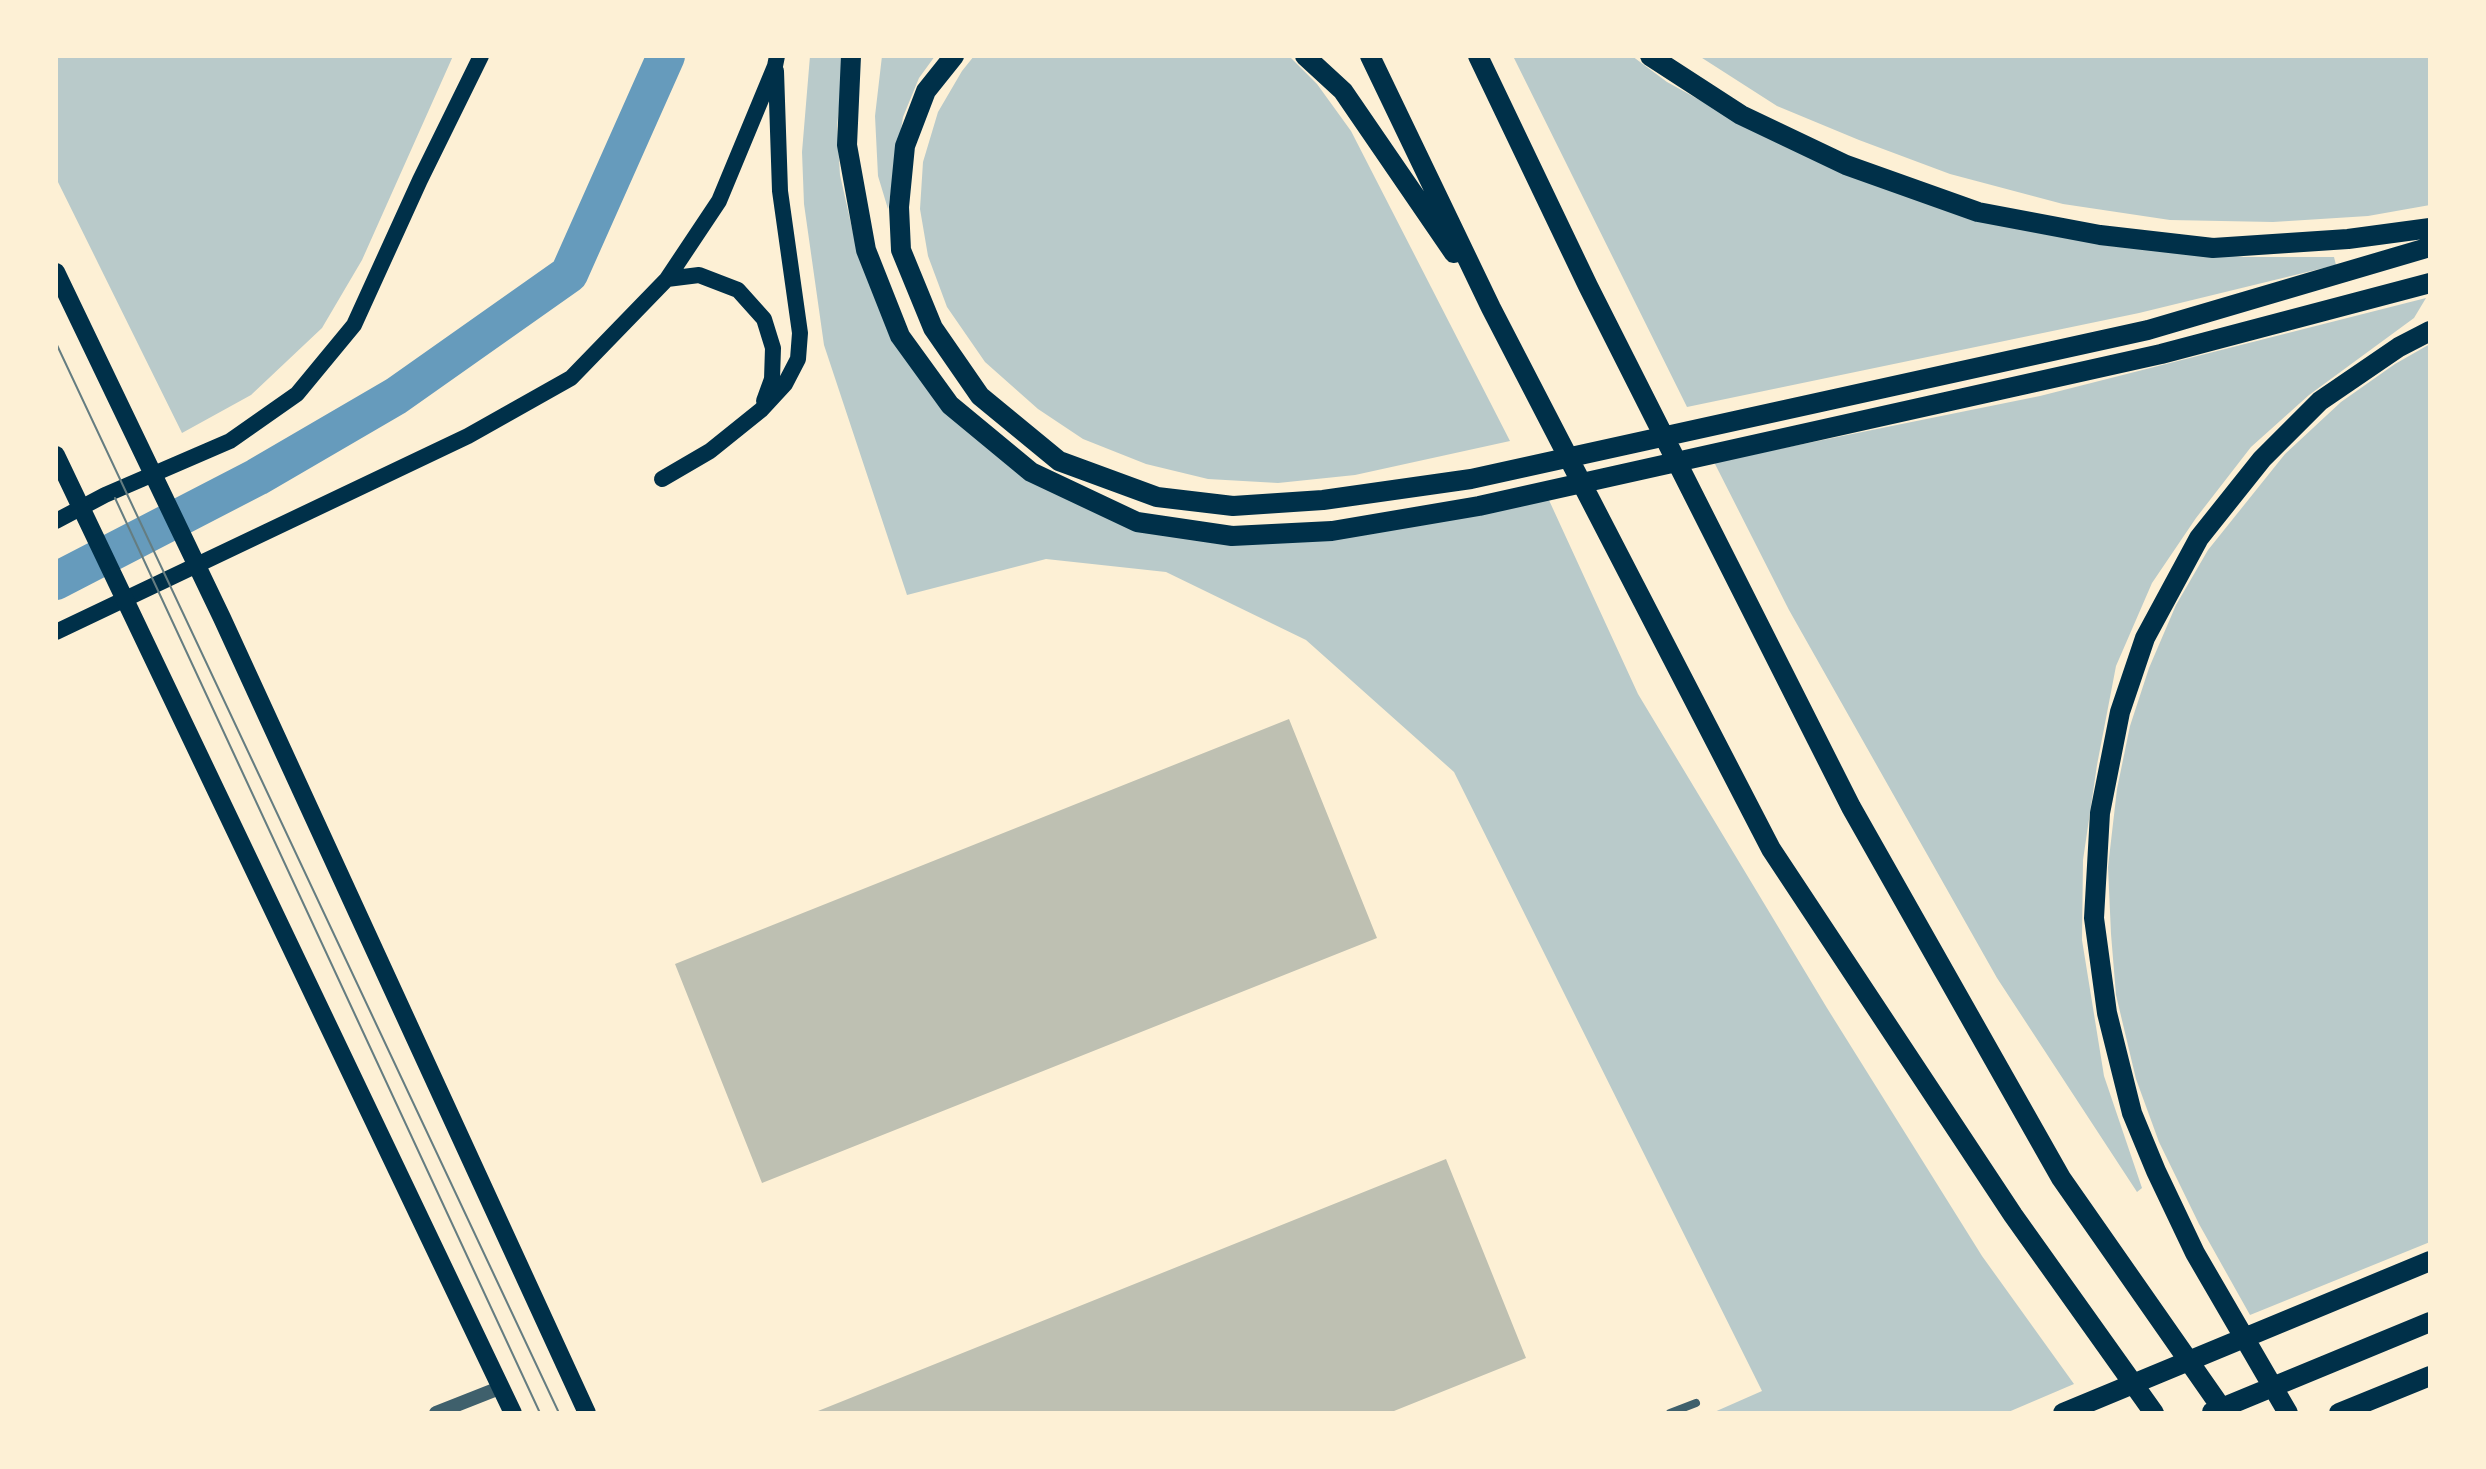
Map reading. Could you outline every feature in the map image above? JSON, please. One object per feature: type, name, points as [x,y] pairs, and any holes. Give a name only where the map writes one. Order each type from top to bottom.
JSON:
[{"type":"highway","points":[[851,56],[847,145],[866,250],[900,336],[950,405],[1031,472],[1137,522],[1232,536],[1332,531],[1479,506],[2161,354],[2430,283]]},
{"type":"highway","points":[[954,56],[926,91],[905,146],[899,207],[901,250],[933,328],[980,396],[1059,461],[1157,497],[1233,506],[1323,500],[1471,479],[2148,330],[2430,247]]},
{"type":"highway","points":[[1305,56],[1343,91],[1491,308]]},
{"type":"highway","points":[[1370,56],[1491,308],[1771,849],[2013,1215],[2154,1413]]},
{"type":"highway","points":[[1478,56],[1588,286],[1851,807],[2061,1178],[2225,1413]]},
{"type":"highway","points":[[1650,56],[1741,115],[1846,165],[1978,212],[2100,235],[2213,248],[2348,239],[2430,228]]},
{"type":"highway","points":[[2288,1413],[2195,1253],[2132,1113],[2107,1013],[2096,933],[2095,863],[2100,813],[2120,712],[2145,638],[2199,538],[2262,459],[2320,401],[2399,347],[2430,331]]},
{"type":"highway","points":[[2063,1413],[2430,1261]]},
{"type":"highway","points":[[2209,1413],[2430,1322]]},
{"type":"highway","points":[[2339,1413],[2430,1376]]},
{"type":"main road","points":[[56,521],[105,495],[230,441],[297,394],[354,325],[481,56]]},
{"type":"main road","points":[[56,632],[468,436],[571,378],[667,279],[719,201],[776,61]]},
{"type":"main road","points":[[662,479],[710,451],[761,410],[785,384],[798,359],[800,333],[780,191],[776,61]]},
{"type":"main road","points":[[56,272],[222,618],[587,1413]]},
{"type":"main road","points":[[667,279],[699,275],[738,290],[764,319],[773,348],[772,379],[761,410]]},
{"type":"main road","points":[[58,459],[513,1413]]},
{"type":"street","points":[[436,1413],[502,1387]]},
{"type":"street","points":[[1670,1413],[1696,1403]]},
{"type":"shaded area","points":[[56,56],[453,56],[362,260],[322,328],[251,395],[182,433],[56,178]]},
{"type":"shaded area","points":[[810,56],[845,56],[837,126],[840,175],[854,237],[906,354],[1017,468],[1225,543],[1548,498],[1638,694],[1827,1008],[1982,1256],[2074,1384],[2006,1413],[1712,1413],[1762,1391],[1454,772],[1306,640],[1166,572],[1046,559],[907,595],[824,345],[804,204],[802,152]]},
{"type":"shaded area","points":[[882,56],[935,56],[919,78],[903,117],[888,209],[878,176],[875,116]]},
{"type":"shaded area","points":[[974,56],[1289,56],[1317,84],[1351,131],[1510,441],[1355,475],[1278,483],[1208,479],[1146,464],[1083,439],[1038,409],[985,362],[947,307],[928,256],[920,209],[923,162],[938,112]]},
{"type":"shaded area","points":[[1513,56],[1632,56],[1667,82],[1765,136],[2000,224],[2109,246],[2244,257],[2334,257],[2336,265],[2139,313],[1687,407]]},
{"type":"shaded area","points":[[1699,56],[2430,56],[2430,205],[2368,216],[2273,222],[2170,220],[2063,204],[1950,174],[1859,140],[1777,106]]},
{"type":"shaded area","points":[[2426,298],[2414,318],[2309,395],[2251,447],[2196,518],[2152,583],[2116,666],[2083,860],[2082,940],[2104,1076],[2142,1188],[2137,1192],[1997,978],[1789,610],[1714,462],[2040,396]]},
{"type":"shaded area","points":[[2430,344],[2430,1242],[2250,1315],[2199,1224],[2159,1142],[2136,1079],[2116,995],[2111,934],[2108,867],[2117,789],[2130,726],[2149,668],[2176,605],[2208,550],[2285,454],[2341,402]]},
{"type":"building","points":[[1289,719],[1377,938],[762,1183],[675,964]]},
{"type":"building","points":[[1446,1159],[1526,1358],[1389,1413],[813,1413]]},
{"type":"waterway","points":[[56,581],[257,477],[396,396],[569,274],[666,56]]},
{"type":"tram line","points":[[56,343],[559,1413]]},
{"type":"tram line","points":[[115,498],[540,1413]]}]
